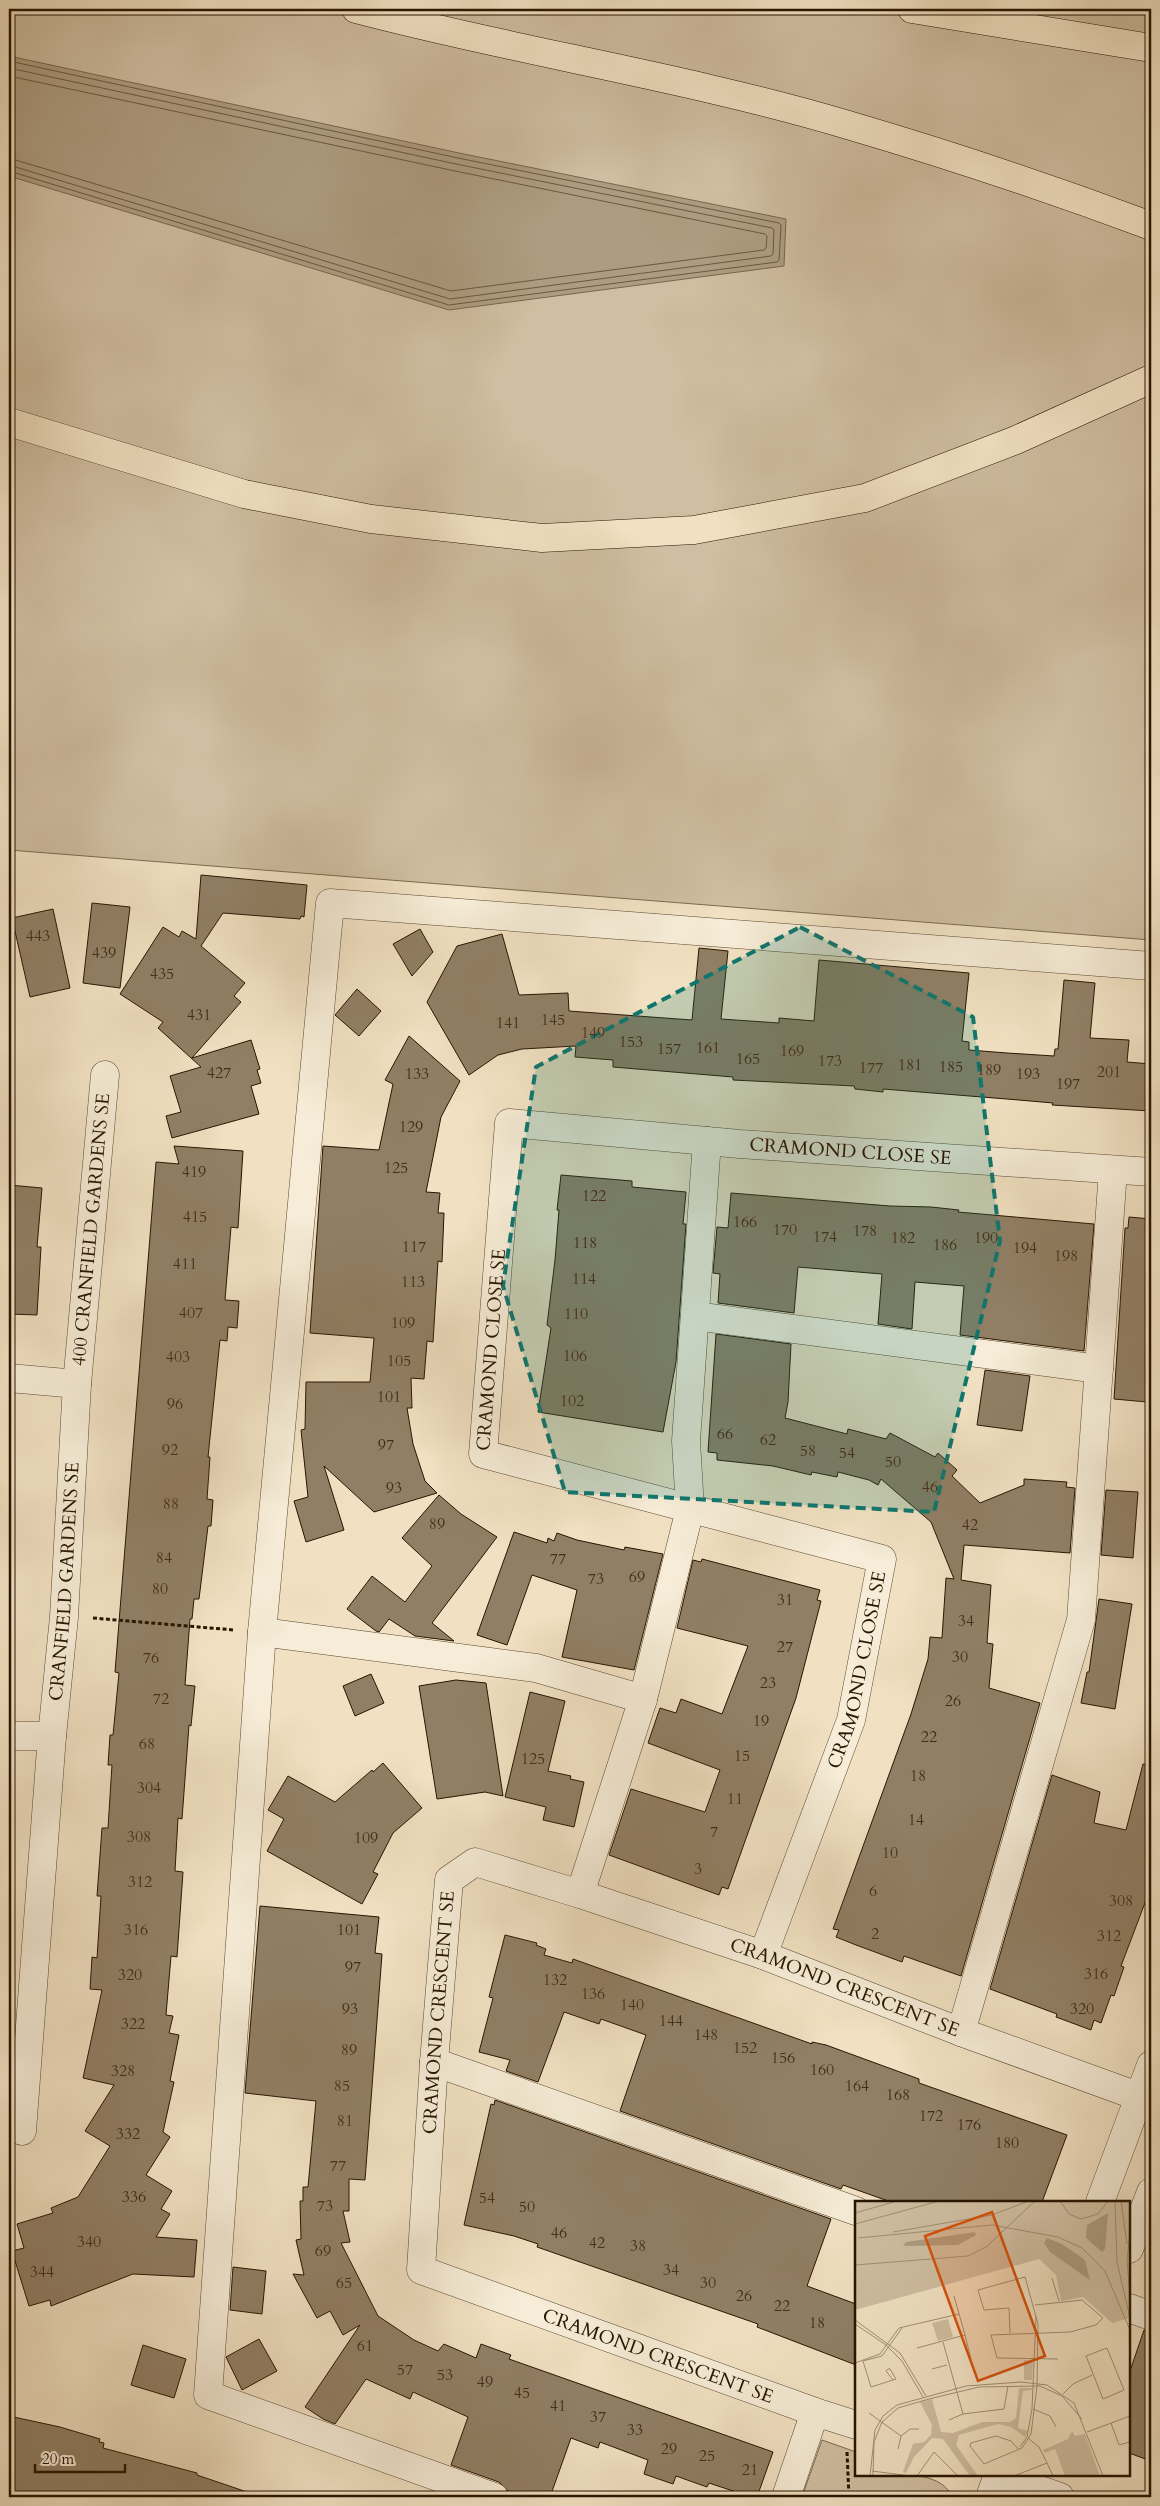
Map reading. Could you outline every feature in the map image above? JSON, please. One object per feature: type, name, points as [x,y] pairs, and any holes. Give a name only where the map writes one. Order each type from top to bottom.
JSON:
[{"type":"highway","points":[[356,9],[694,86],[848,125],[1086,202],[1151,226]]},
{"type":"highway","points":[[912,9],[1151,48]]},
{"type":"highway","points":[[9,422],[244,494],[372,519],[542,538],[694,530],[865,498],[1016,440],[1151,379]]},
{"type":"street","points":[[494,2497],[208,2395],[262,1632],[330,903],[1151,966]]},
{"type":"street","name":"400 CRANFIELD GARDENS SE","points":[[77,1384],[105,1075]]},
{"type":"street","name":"CRAMOND CLOSE SE","points":[[763,1955],[850,1720],[882,1559],[484,1454],[509,1123],[707,1141],[1151,1172]]},
{"type":"street","points":[[580,1894],[643,1699],[690,1509],[686,1441],[707,1141]]},
{"type":"street","points":[[961,2032],[1081,1620],[1113,1170]]},
{"type":"street","points":[[696,1316],[1099,1369]]},
{"type":"street","points":[[9,1378],[77,1384]]},
{"type":"street","name":"CRANFIELD GARDENS SE","points":[[22,2131],[52,1736],[64,1617],[77,1384]]},
{"type":"street","points":[[262,1632],[536,1668],[643,1699]]},
{"type":"street","points":[[9,1736],[52,1736]]},
{"type":"street","name":"CRAMOND CRESCENT SE","points":[[852,2435],[814,2412],[421,2270],[434,2062],[449,1880],[475,1862],[580,1894],[763,1955],[961,2032],[1145,2098]]},
{"type":"street","points":[[434,2062],[855,2211]]},
{"type":"street","points":[[1100,2201],[1145,2098],[1151,2065]]},
{"type":"street","points":[[1130,2246],[1151,2192]]},
{"type":"street","points":[[1130,2308],[1151,2316]]},
{"type":"street","points":[[786,2497],[814,2412]]},
{"type":"street","points":[[990,2497],[998,2476]]},
{"type":"street","points":[[1001,2476],[1047,2490]]},
{"type":"path","points":[[90,1618],[262,1632]]},
{"type":"path","points":[[849,2497],[852,2435]]},
{"type":"path","points":[[944,2497],[952,2492]]},
{"type":"highlighted area","points":[[800,927],[973,1017],[1000,1241],[934,1512],[565,1492],[503,1286],[536,1067]]},
{"type":"shaded area","points":[[9,9],[1151,9],[1151,940],[9,850]]},
{"type":"shaded area","points":[[822,2440],[855,2452],[855,2476],[924,2477],[946,2487],[952,2497],[802,2497]]},
{"type":"water","points":[[9,56],[459,153],[786,219],[784,266],[449,310],[9,176]]},
{"type":"building","points":[[201,875],[307,885],[304,917],[301,916],[300,919],[223,913],[201,946],[245,983],[234,996],[241,1002],[192,1058],[251,1040],[260,1069],[257,1070],[261,1083],[251,1086],[259,1114],[172,1138],[166,1116],[181,1112],[170,1076],[201,1067],[158,1028],[163,1022],[120,994],[163,927],[179,937],[182,931],[196,939]]},
{"type":"building","points":[[92,903],[130,907],[120,988],[83,983]]},
{"type":"building","points":[[53,909],[70,988],[30,997],[12,918]]},
{"type":"building","points":[[420,929],[433,952],[412,976],[393,944]]},
{"type":"building","points":[[502,934],[519,995],[568,993],[569,1011],[692,1020],[699,948],[728,951],[721,1019],[779,1023],[779,1018],[814,1021],[819,960],[969,973],[962,1041],[969,1042],[969,1050],[1054,1056],[1055,1049],[1058,1049],[1064,980],[1095,983],[1090,1038],[1129,1040],[1127,1062],[1151,1064],[1151,1111],[1052,1105],[1053,1103],[883,1089],[883,1092],[855,1089],[854,1086],[733,1080],[733,1077],[613,1067],[613,1060],[575,1057],[576,1046],[522,1049],[498,1055],[469,1075],[427,1002],[457,946]]},
{"type":"building","points":[[357,989],[381,1011],[359,1036],[335,1015]]},
{"type":"building","points":[[409,1036],[460,1081],[441,1117],[426,1192],[440,1193],[438,1213],[444,1213],[442,1262],[438,1261],[433,1342],[427,1341],[424,1379],[411,1378],[412,1408],[407,1408],[413,1444],[425,1481],[437,1493],[374,1512],[324,1466],[344,1530],[306,1542],[294,1501],[308,1497],[301,1430],[305,1429],[306,1382],[370,1382],[374,1338],[310,1333],[323,1146],[379,1150],[393,1084],[385,1080]]},
{"type":"building","points":[[174,1146],[243,1151],[238,1228],[231,1227],[225,1300],[239,1301],[237,1328],[228,1327],[227,1341],[220,1340],[208,1457],[210,1457],[207,1499],[213,1500],[211,1526],[208,1526],[199,1599],[194,1599],[192,1619],[190,1619],[185,1685],[195,1686],[191,1726],[189,1725],[182,1819],[178,1818],[175,1871],[183,1872],[177,1957],[171,1956],[166,2015],[173,2016],[169,2033],[179,2035],[170,2081],[174,2082],[163,2132],[170,2137],[146,2175],[172,2191],[161,2209],[170,2214],[156,2237],[197,2240],[194,2277],[133,2274],[51,2306],[50,2300],[29,2306],[12,2251],[24,2248],[17,2224],[53,2213],[51,2208],[78,2197],[110,2146],[85,2131],[114,2085],[83,2078],[102,1990],[90,1989],[92,1957],[97,1958],[101,1896],[97,1896],[102,1828],[108,1828],[112,1765],[108,1765],[110,1735],[113,1735],[119,1673],[115,1672],[156,1162],[179,1164]]},
{"type":"building","points":[[561,1175],[632,1181],[632,1187],[686,1192],[683,1224],[686,1224],[676,1362],[663,1432],[538,1412],[551,1328],[547,1325],[555,1260],[559,1210],[557,1210]]},
{"type":"building","points":[[9,1185],[42,1188],[37,1247],[41,1247],[37,1315],[9,1314]]},
{"type":"building","points":[[731,1193],[890,1206],[931,1207],[959,1210],[958,1212],[1094,1224],[1084,1351],[960,1335],[964,1286],[915,1282],[912,1329],[878,1324],[882,1274],[798,1267],[794,1313],[718,1303],[720,1274],[713,1273],[717,1227],[728,1228]]},
{"type":"building","points":[[1129,1217],[1151,1219],[1151,1351],[1147,1402],[1114,1399],[1125,1228],[1128,1228]]},
{"type":"building","points":[[716,1334],[791,1344],[788,1402],[785,1418],[847,1434],[848,1429],[886,1439],[890,1433],[935,1457],[938,1453],[957,1470],[952,1476],[980,1503],[1024,1485],[1024,1479],[1067,1482],[1066,1487],[1075,1488],[1070,1553],[964,1545],[961,1580],[991,1585],[987,1643],[993,1644],[989,1688],[1040,1703],[961,1976],[904,1956],[902,1962],[836,1937],[839,1930],[833,1929],[911,1714],[928,1659],[930,1637],[942,1638],[946,1578],[954,1579],[931,1522],[881,1479],[878,1485],[869,1480],[838,1472],[837,1477],[812,1472],[811,1475],[773,1466],[717,1460],[717,1453],[708,1452]]},
{"type":"building","points":[[985,1370],[1030,1376],[1022,1431],[977,1425]]},
{"type":"building","points":[[1106,1490],[1138,1492],[1133,1558],[1101,1555]]},
{"type":"building","points":[[439,1495],[461,1514],[497,1537],[432,1623],[454,1641],[415,1636],[389,1619],[379,1632],[376,1631],[347,1609],[372,1576],[405,1602],[432,1566],[402,1538]]},
{"type":"building","points":[[514,1532],[547,1543],[548,1538],[554,1541],[557,1533],[577,1540],[624,1550],[625,1547],[663,1554],[634,1670],[562,1657],[577,1590],[532,1575],[507,1645],[477,1635]]},
{"type":"building","points":[[702,1559],[820,1590],[817,1600],[821,1601],[796,1698],[728,1889],[722,1887],[719,1895],[609,1855],[631,1789],[705,1812],[720,1770],[648,1743],[660,1708],[676,1713],[681,1699],[722,1714],[748,1646],[677,1628],[693,1560],[701,1562]]},
{"type":"building","points":[[1099,1599],[1132,1604],[1115,1709],[1081,1703],[1087,1672],[1089,1672]]},
{"type":"building","points":[[371,1674],[384,1703],[355,1716],[343,1686]]},
{"type":"building","points":[[456,1680],[486,1683],[503,1796],[485,1792],[437,1799],[419,1686]]},
{"type":"building","points":[[530,1692],[565,1701],[548,1771],[571,1776],[570,1779],[584,1782],[574,1827],[543,1820],[546,1807],[505,1797]]},
{"type":"building","points":[[383,1763],[422,1808],[393,1833],[373,1872],[378,1874],[362,1904],[267,1851],[284,1819],[268,1810],[288,1776],[335,1802],[372,1770],[373,1772]]},
{"type":"building","points":[[1143,1764],[1151,1765],[1151,1887],[1121,1966],[1124,1967],[1114,1996],[1111,1995],[1101,2023],[1094,2020],[1091,2030],[1056,2017],[1057,2014],[990,1989],[1052,1775],[1100,1792],[1094,1823],[1126,1830]]},
{"type":"building","points":[[260,1906],[379,1917],[375,1953],[382,1954],[365,2180],[349,2179],[349,2211],[343,2211],[350,2242],[341,2243],[378,2316],[414,2340],[438,2351],[444,2344],[476,2358],[481,2344],[511,2355],[509,2359],[773,2452],[757,2497],[751,2497],[709,2483],[707,2487],[676,2476],[673,2484],[644,2474],[648,2460],[600,2442],[598,2448],[571,2438],[550,2497],[525,2497],[508,2491],[499,2482],[451,2465],[468,2417],[413,2392],[410,2399],[366,2379],[335,2424],[323,2419],[305,2407],[360,2325],[343,2335],[330,2311],[317,2318],[293,2274],[304,2275],[296,2240],[301,2239],[300,2201],[303,2201],[303,2187],[308,2187],[316,2101],[245,2093]]},
{"type":"building","points":[[505,1935],[537,1943],[536,1945],[546,1949],[544,1955],[572,1963],[573,1959],[812,2044],[812,2042],[826,2045],[919,2079],[919,2083],[1067,2135],[1042,2201],[888,2201],[843,2185],[841,2189],[620,2111],[646,2035],[601,2019],[599,2024],[564,2012],[538,2082],[506,2071],[510,2060],[479,2052],[493,1998],[489,1997]]},
{"type":"building","points":[[495,2100],[831,2219],[807,2286],[855,2304],[855,2365],[757,2327],[758,2324],[537,2247],[538,2244],[514,2236],[464,2225],[491,2104],[494,2105]]},
{"type":"building","points":[[233,2267],[266,2271],[262,2314],[230,2310]]},
{"type":"building","points":[[1144,2330],[1151,2331],[1151,2461],[1130,2453],[1130,2371]]},
{"type":"building","points":[[259,2339],[277,2371],[242,2390],[226,2357]]},
{"type":"building","points":[[143,2345],[186,2359],[174,2398],[131,2385]]},
{"type":"building","points":[[9,2416],[60,2427],[100,2439],[99,2442],[104,2443],[103,2448],[197,2473],[197,2475],[250,2493],[250,2497],[9,2497]]}]
